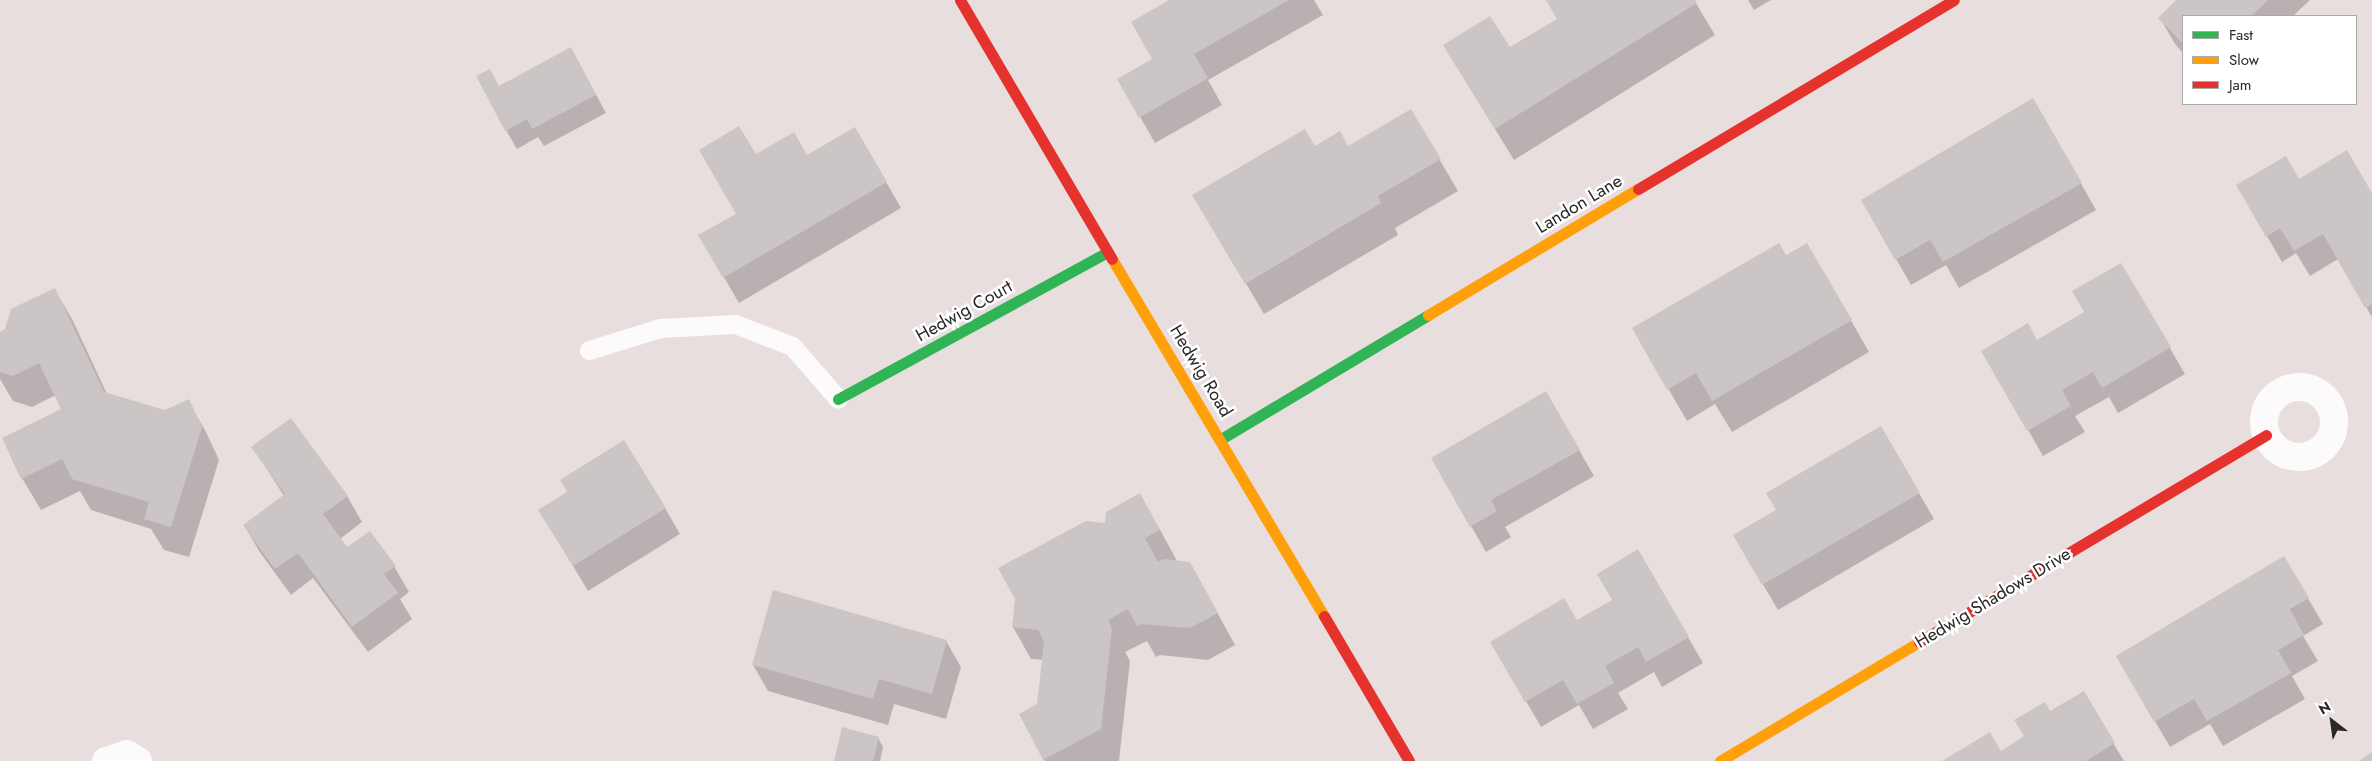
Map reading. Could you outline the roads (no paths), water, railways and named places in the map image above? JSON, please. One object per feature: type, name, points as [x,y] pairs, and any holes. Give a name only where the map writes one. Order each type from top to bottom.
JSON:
[{"type":"street","name":"Hedwig Road","points":[[960,0],[1410,761]]},
{"type":"street","name":"Landon Lane","points":[[1221,439],[1954,0]]},
{"type":"street","name":"Hedwig Court","points":[[838,400],[1108,252]]},
{"type":"street","name":"Hedwig Shadows Drive","points":[[1720,761],[2266,435]]},
{"type":"street","points":[[106,761],[127,754],[138,761]]},
{"type":"lane","points":[[589,350],[660,328],[735,324],[792,346],[838,400]]}]
